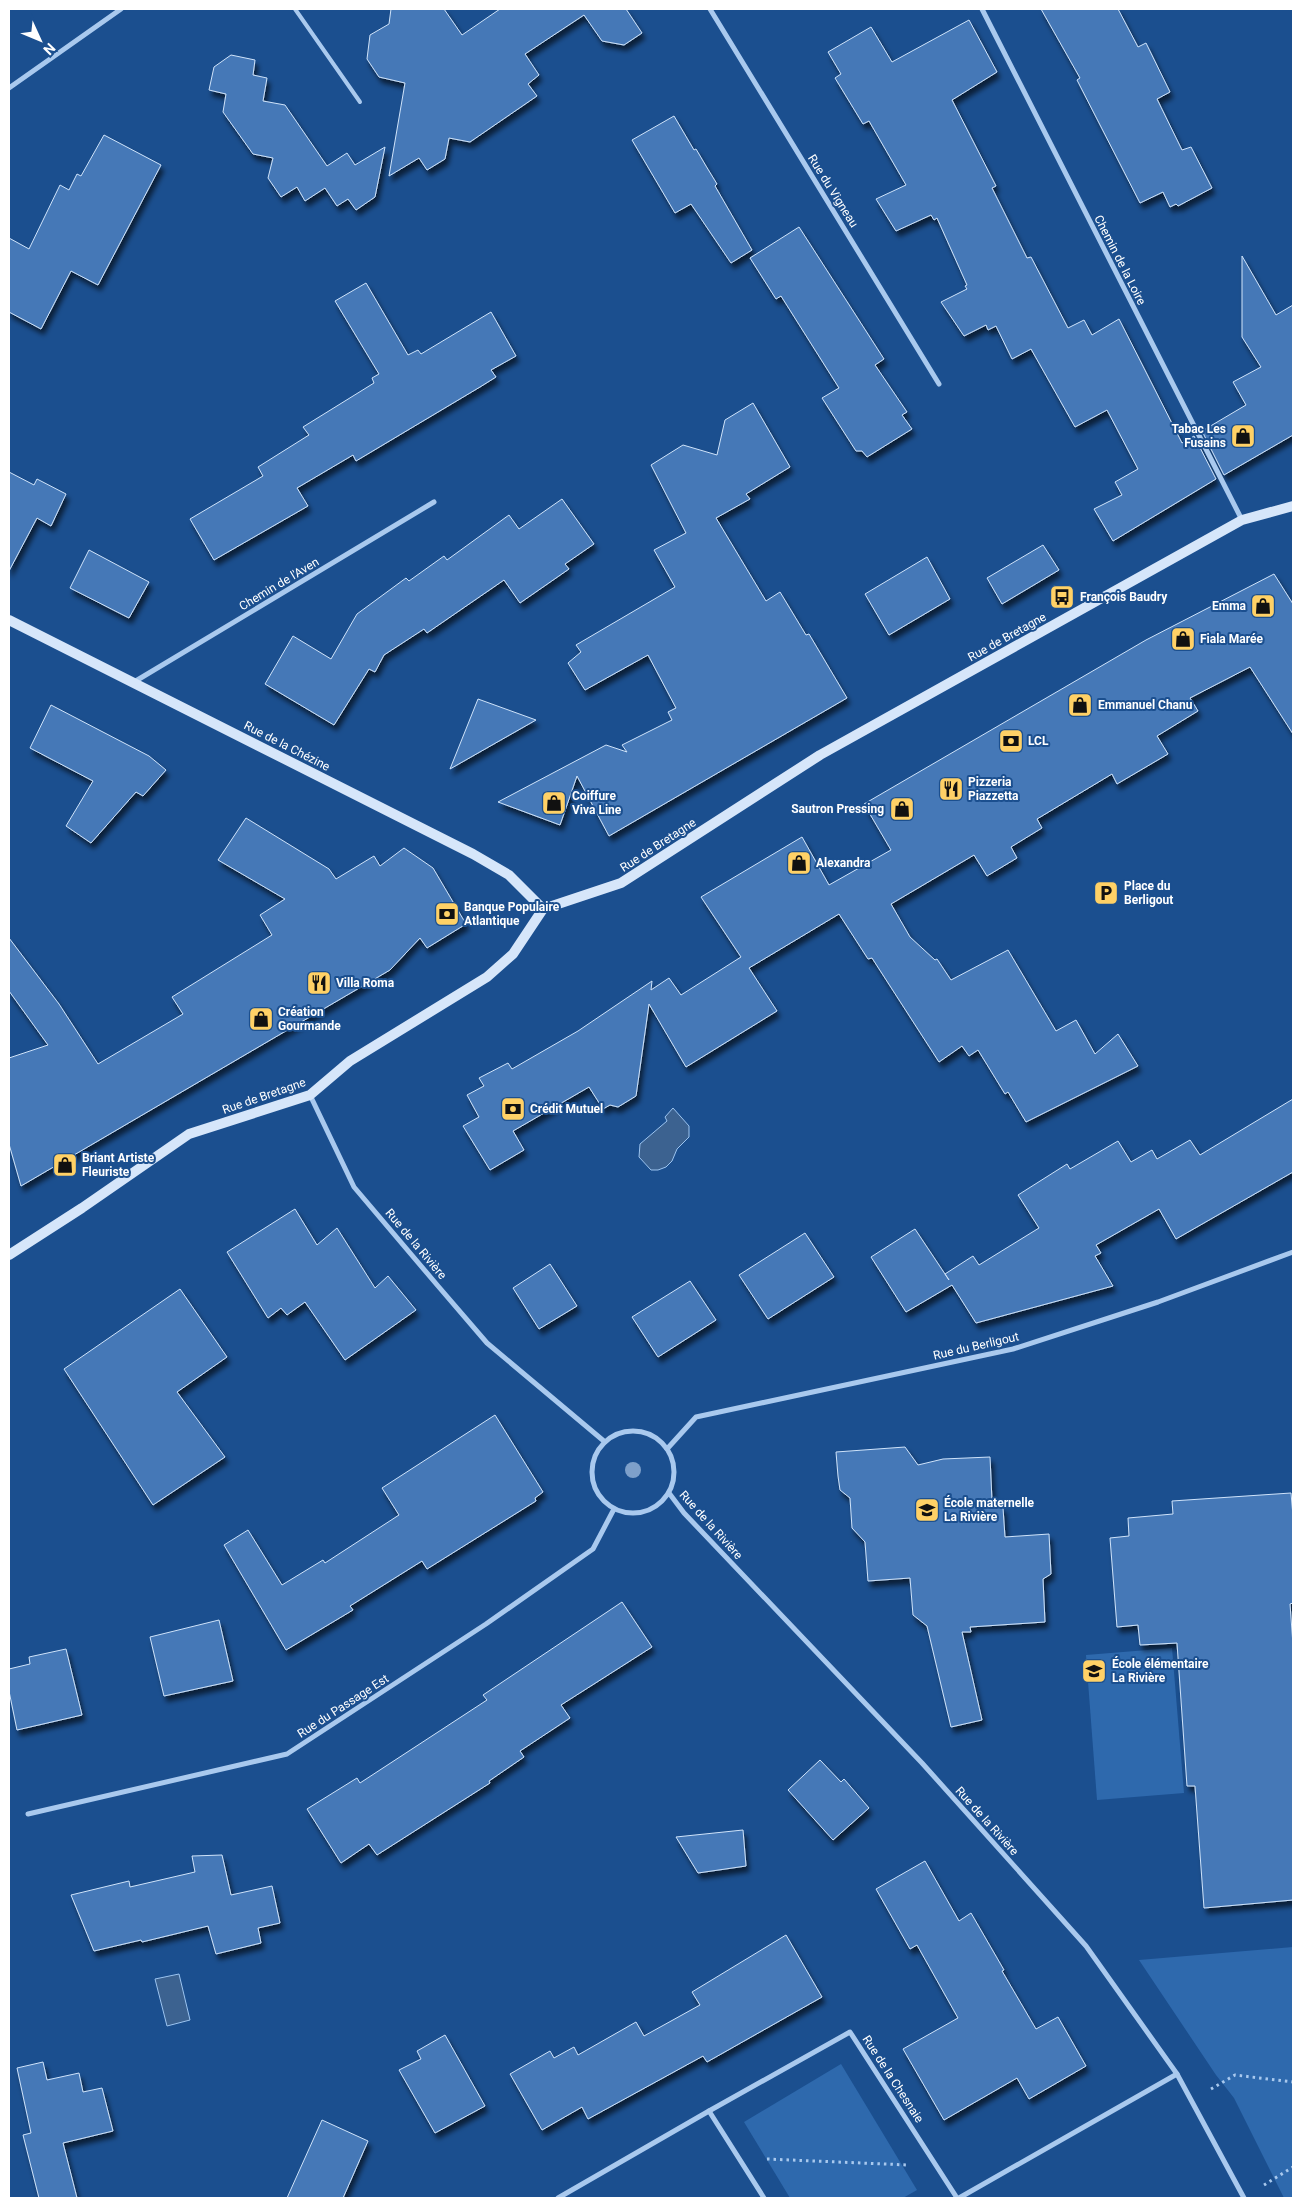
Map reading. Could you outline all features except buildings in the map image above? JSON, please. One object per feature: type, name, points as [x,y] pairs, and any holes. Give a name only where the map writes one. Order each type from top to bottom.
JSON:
[{"type":"main road","name":"Rue de Bretagne","points":[[9,1255],[82,1208],[189,1134],[310,1096],[350,1061],[487,977],[513,954],[543,909],[621,884],[820,755],[1242,520],[1293,506]]},
{"type":"main road","name":"Rue de la Chézine","points":[[9,620],[472,854],[509,876],[543,909]]},
{"type":"street","points":[[9,88],[121,9]]},
{"type":"street","name":"Rue du Vigneau","points":[[710,9],[939,384]]},
{"type":"street","name":"Chemin de la Loire","points":[[982,9],[1242,520]]},
{"type":"street","name":"Chemin de l'Aven","points":[[133,682],[434,502]]},
{"type":"street","name":"Rue de la Rivière","points":[[310,1096],[354,1187],[456,1307],[487,1343],[605,1442]]},
{"type":"street","name":"Rue du Berligout","points":[[667,1449],[696,1417],[1013,1349],[1158,1302],[1293,1252]]},
{"type":"street","points":[[631,1430],[648,1434],[659,1440],[667,1449],[672,1458],[675,1473],[669,1493],[655,1507],[642,1513],[632,1514],[614,1510],[604,1502],[593,1484],[591,1468],[597,1452],[605,1442],[620,1432],[631,1430]]},
{"type":"street","name":"Rue de la Rivière","points":[[669,1493],[691,1520],[922,1763],[1086,1946],[1177,2074],[1244,2197]]},
{"type":"street","name":"Rue du Passage Est","points":[[28,1814],[287,1754],[486,1624],[593,1549],[614,1510]]},
{"type":"street","name":"Rue de la Chesnaie","points":[[558,2198],[850,2032],[958,2198],[1177,2074]]},
{"type":"street","points":[[709,2111],[764,2198]]},
{"type":"lane","points":[[295,9],[360,102]]},
{"type":"path","points":[[1191,2100],[1235,2074],[1293,2082]]},
{"type":"path","points":[[740,2160],[936,2166]]},
{"type":"path","points":[[1244,2197],[1293,2167]]},
{"type":"shaded area","points":[[673,1108],[689,1126],[689,1137],[677,1149],[672,1161],[666,1167],[651,1170],[639,1157],[640,1144],[667,1121],[665,1117]]},
{"type":"shaded area","points":[[1172,1648],[1184,1793],[1097,1800],[1086,1655]]},
{"type":"shaded area","points":[[1293,1947],[1293,2198],[1284,2198],[1234,2098],[1216,2075],[1139,1960]]},
{"type":"shaded area","points":[[179,1974],[190,2020],[167,2026],[155,1979]]},
{"type":"shaded area","points":[[841,2064],[917,2190],[903,2198],[790,2198],[744,2122]]},
{"type":"place","name":"Tabac Les Fusains","points":[[1243,436]]},
{"type":"place","name":"François Baudry","points":[[1062,597]]},
{"type":"place","name":"Emma","points":[[1263,606]]},
{"type":"place","name":"Fiala Marée","points":[[1183,639]]},
{"type":"place","name":"Emmanuel Chanu","points":[[1080,705]]},
{"type":"place","name":"LCL","points":[[1011,741]]},
{"type":"place","name":"Pizzeria Piazzetta","points":[[951,789]]},
{"type":"place","name":"Coiffure Viva Line","points":[[554,803]]},
{"type":"place","name":"Sautron Pressing","points":[[902,809]]},
{"type":"place","name":"Alexandra","points":[[799,863]]},
{"type":"place","name":"Place du Berligout","points":[[1106,893]]},
{"type":"place","name":"Banque Populaire Atlantique","points":[[447,914]]},
{"type":"place","name":"Villa Roma","points":[[319,983]]},
{"type":"place","name":"Création Gourmande","points":[[261,1019]]},
{"type":"place","name":"Crédit Mutuel","points":[[513,1109]]},
{"type":"place","name":"Briant Artiste Fleuriste","points":[[65,1165]]},
{"type":"place","name":"École maternelle La Rivière","points":[[927,1510]]},
{"type":"place","name":"École élémentaire La Rivière","points":[[1094,1671]]}]
